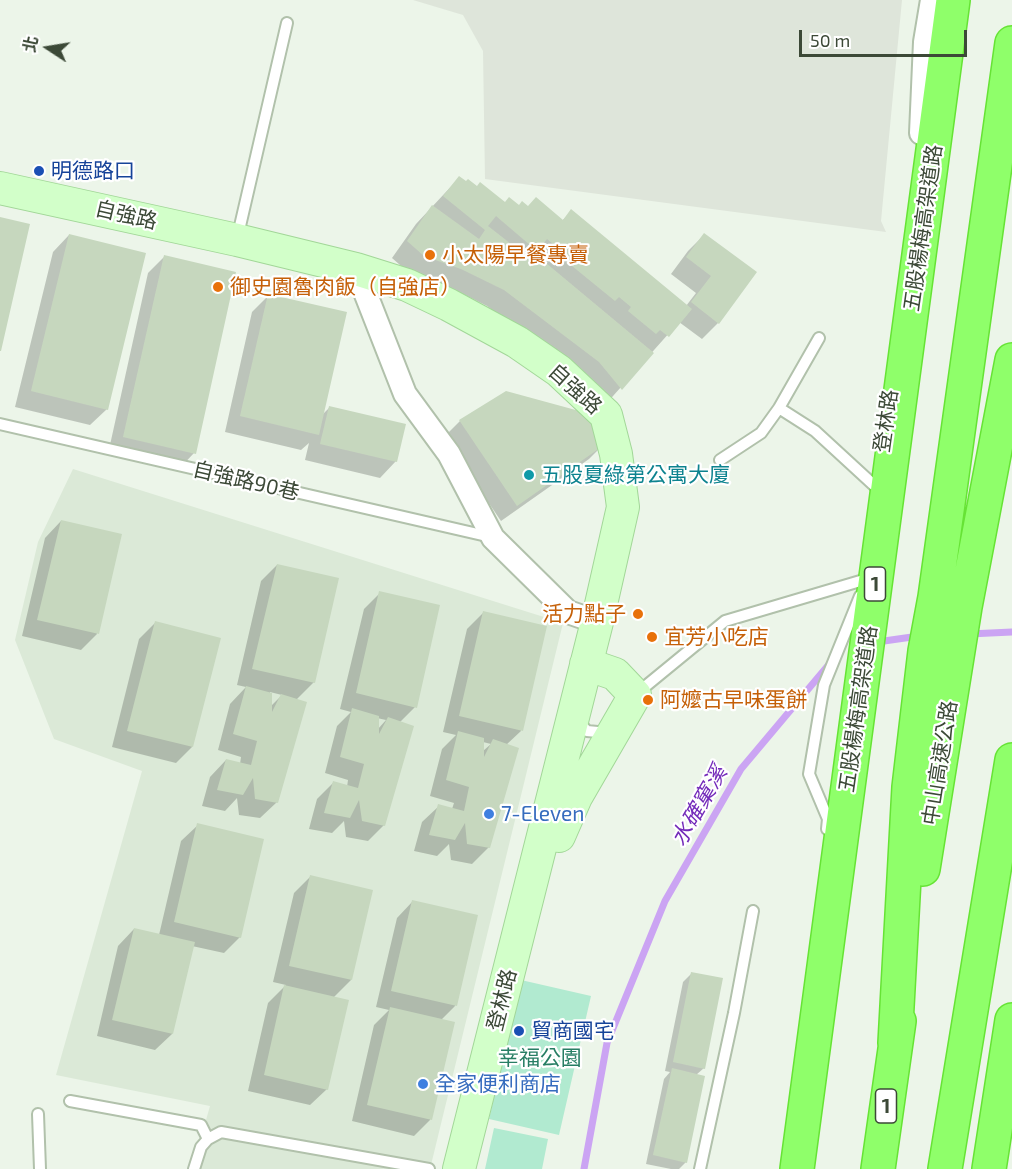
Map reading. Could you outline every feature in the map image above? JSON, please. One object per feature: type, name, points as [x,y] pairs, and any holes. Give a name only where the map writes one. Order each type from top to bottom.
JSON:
[{"type":"highway","name":"五股楊梅高架道路","points":[[796,1169],[953,0]]},
{"type":"highway","points":[[895,1043],[909,787],[925,651],[950,602],[1012,43]]},
{"type":"highway","name":"中山高速公路","points":[[878,1169],[895,1043],[958,650],[950,602],[1012,360]]},
{"type":"highway","points":[[945,1169],[1012,760]]},
{"type":"highway","points":[[967,1169],[1012,892]]},
{"type":"highway","points":[[989,1169],[1012,1020]]},
{"type":"street","name":"登林路","points":[[867,579],[877,488],[920,171],[925,42],[932,0]]},
{"type":"street","name":"自強路","points":[[0,188],[237,240],[356,269],[407,285],[517,342],[559,371],[606,415],[616,454],[623,507],[586,664]]},
{"type":"street","points":[[356,269],[405,394],[449,454],[493,538],[568,612],[597,622]]},
{"type":"street","name":"登林路","points":[[459,1169],[586,664]]},
{"type":"street","points":[[586,664],[615,674],[635,695]]},
{"type":"street","name":"登林路","points":[[518,936],[576,797],[635,695]]},
{"type":"lane","points":[[237,240],[287,23]]},
{"type":"lane","points":[[720,460],[761,433],[819,338]]},
{"type":"lane","points":[[778,408],[816,431],[877,488]]},
{"type":"lane","name":"自強路90巷","points":[[0,424],[493,538]]},
{"type":"lane","points":[[826,843],[828,819],[809,774],[824,685],[867,579]]},
{"type":"lane","name":"登林路","points":[[635,695],[725,621],[867,579]]},
{"type":"lane","points":[[573,716],[587,731],[612,733]]},
{"type":"lane","points":[[700,1169],[734,1013],[753,911]]},
{"type":"lane","points":[[791,1169],[807,1042],[814,956]]},
{"type":"lane","points":[[70,1101],[201,1125],[208,1139]]},
{"type":"lane","points":[[39,1114],[40,1169]]},
{"type":"lane","points":[[194,1169],[201,1147],[208,1139],[221,1132],[429,1169]]},
{"type":"shaded area","points":[[413,0],[902,0],[881,221],[886,232],[485,179],[483,51],[463,15]]},
{"type":"shaded area","points":[[73,469],[563,623],[430,1169],[192,1169],[210,1106],[56,1075],[142,771],[54,739],[15,640],[38,542]]},
{"type":"green space","name":"幸福公園","points":[[521,980],[591,996],[559,1135],[489,1119]]},
{"type":"green space","points":[[494,1128],[548,1139],[542,1169],[485,1169]]},
{"type":"building","points":[[459,176],[477,186],[480,182],[505,202],[509,197],[519,205],[522,201],[528,206],[536,197],[563,220],[571,209],[692,309],[669,337],[660,330],[656,334],[628,311],[631,307],[619,297],[615,301],[550,248],[553,244],[547,239],[537,251],[496,216],[488,226],[529,258],[534,253],[654,353],[622,390],[599,362],[504,290],[461,269],[424,256],[407,241],[432,205],[479,239],[485,230],[443,196]]},
{"type":"building","points":[[0,217],[30,224],[1,351],[0,351]]},
{"type":"building","points":[[704,233],[757,272],[719,324],[691,302],[711,276],[686,257]]},
{"type":"building","points":[[69,234],[146,253],[108,410],[31,391]]},
{"type":"building","points":[[164,255],[236,272],[196,454],[123,437]]},
{"type":"building","points":[[268,294],[347,312],[319,435],[240,416]]},
{"type":"building","name":"五股夏綠第公寓大廈","points":[[506,391],[583,412],[607,443],[517,506],[459,420]]},
{"type":"building","points":[[329,406],[406,424],[397,462],[320,444]]},
{"type":"building","points":[[61,520],[122,534],[99,634],[37,620]]},
{"type":"building","points":[[277,564],[339,578],[315,683],[252,669]]},
{"type":"building","points":[[379,591],[440,605],[417,708],[356,693]]},
{"type":"building","points":[[483,611],[547,626],[523,731],[459,716]]},
{"type":"building","points":[[155,621],[221,638],[193,747],[127,731]]},
{"type":"building","points":[[246,686],[272,693],[272,712],[281,694],[307,702],[278,803],[255,799],[253,778],[243,795],[217,790],[226,759],[251,765],[257,741],[233,734]]},
{"type":"building","points":[[352,708],[379,716],[379,734],[388,717],[414,726],[385,826],[362,821],[359,800],[350,818],[324,813],[333,781],[358,788],[364,764],[340,757]]},
{"type":"building","points":[[458,731],[484,738],[484,757],[493,739],[519,748],[490,848],[467,844],[465,823],[455,840],[429,835],[438,804],[464,811],[469,787],[446,780]]},
{"type":"building","points":[[197,823],[264,839],[241,938],[174,922]]},
{"type":"building","points":[[310,875],[373,890],[352,980],[289,966]]},
{"type":"building","points":[[412,900],[478,915],[457,1006],[391,991]]},
{"type":"building","points":[[134,928],[195,942],[173,1034],[112,1020]]},
{"type":"building","points":[[691,972],[723,978],[705,1069],[673,1062]]},
{"type":"building","points":[[284,985],[349,1000],[328,1090],[264,1075]]},
{"type":"building","points":[[390,1007],[455,1022],[432,1120],[367,1105]]},
{"type":"building","points":[[672,1068],[705,1076],[687,1163],[653,1155]]},
{"type":"waterway","name":"水確窠溪","points":[[969,634],[1012,632]]},
{"type":"waterway","name":"水確窠溪","points":[[877,642],[919,636]]},
{"type":"waterway","name":"水確窠溪","points":[[584,1169],[607,1043],[665,901],[741,769],[831,662]]},
{"type":"place","name":"明德路口","points":[[39,171]]},
{"type":"place","name":"小太陽早餐專賣","points":[[430,255]]},
{"type":"place","name":"御史園魯肉飯（自強店）","points":[[218,287]]},
{"type":"place","name":"五股夏綠第公寓大廈","points":[[529,475]]},
{"type":"place","name":"活力點子","points":[[638,614]]},
{"type":"place","name":"宜芳小吃店","points":[[652,637]]},
{"type":"place","name":"阿嬤古早味蛋餅","points":[[648,700]]},
{"type":"place","name":"7-Eleven","points":[[489,814]]},
{"type":"place","name":"貿商國宅","points":[[519,1031]]},
{"type":"place","name":"全家便利商店","points":[[423,1084]]}]
